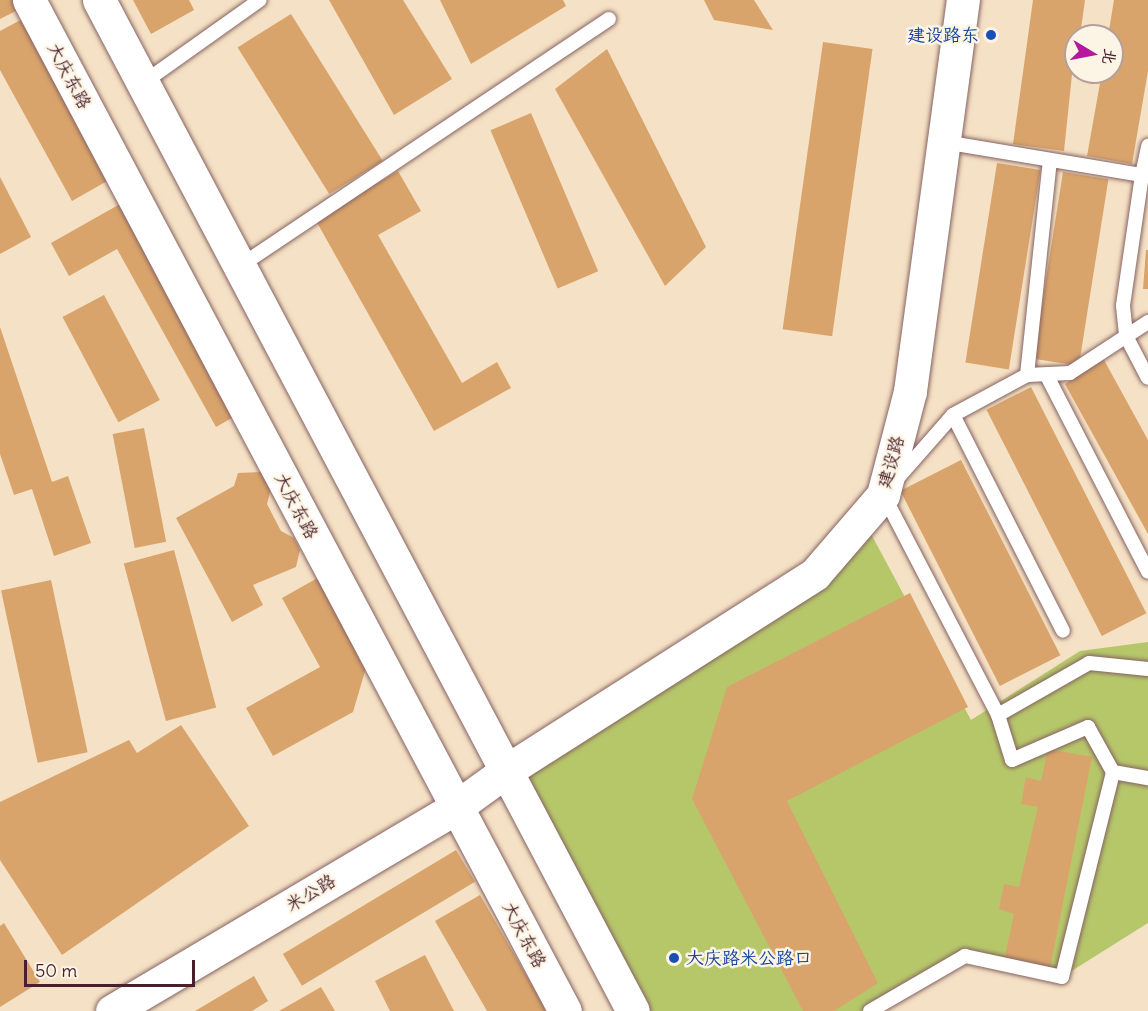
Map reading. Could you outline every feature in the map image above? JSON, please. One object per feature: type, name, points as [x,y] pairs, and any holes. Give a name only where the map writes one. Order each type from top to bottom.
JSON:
[{"type":"main road","name":"大庆东路","points":[[29,0],[455,808],[565,1011]]},
{"type":"main road","points":[[99,0],[633,1011]]},
{"type":"main road","name":"建设路","points":[[506,771],[815,574],[883,495],[910,391],[963,0]]},
{"type":"main road","name":"米公路","points":[[112,1011],[455,808],[506,771]]},
{"type":"lane","points":[[143,83],[260,0]]},
{"type":"lane","points":[[240,266],[609,18]]},
{"type":"lane","points":[[944,142],[1142,175]]},
{"type":"lane","points":[[1148,146],[1123,306],[1126,336],[1148,378]]},
{"type":"lane","points":[[1027,375],[1050,160]]},
{"type":"lane","points":[[870,1011],[965,956],[1062,977],[1113,772],[1088,727],[1012,760],[998,715],[883,495],[953,415],[1027,375],[1047,376],[1070,373],[1148,322]]},
{"type":"lane","points":[[1047,376],[1148,572]]},
{"type":"lane","points":[[953,415],[1063,631]]},
{"type":"lane","points":[[998,715],[1089,663],[1148,669]]},
{"type":"lane","points":[[1113,772],[1148,778]]},
{"type":"green space","points":[[863,519],[971,720],[1080,651],[1148,642],[1148,923],[1062,977],[965,956],[870,1011],[633,1011],[506,771],[815,574]]},
{"type":"building","points":[[0,0],[23,0],[26,6],[0,19]]},
{"type":"building","points":[[133,0],[189,0],[194,10],[151,34]]},
{"type":"building","points":[[329,0],[403,0],[452,79],[394,115]]},
{"type":"building","points":[[440,0],[563,0],[566,6],[471,64]]},
{"type":"building","points":[[704,0],[754,0],[773,30],[714,20]]},
{"type":"building","points":[[1033,0],[1085,0],[1082,24],[1064,24],[1064,84],[1071,84],[1064,151],[1013,144]]},
{"type":"building","points":[[1114,0],[1148,0],[1148,71],[1132,164],[1087,156],[1100,84],[1124,84],[1124,24],[1110,24]]},
{"type":"building","points":[[291,14],[383,161],[329,194],[238,47]]},
{"type":"building","points":[[28,16],[116,176],[72,201],[0,70],[0,31]]},
{"type":"building","points":[[823,42],[873,49],[832,336],[783,329]]},
{"type":"building","points":[[607,49],[706,247],[665,286],[555,89]]},
{"type":"building","points":[[531,113],[598,271],[558,289],[490,130]]},
{"type":"building","points":[[997,163],[1040,170],[1009,369],[965,363]]},
{"type":"building","points":[[398,171],[421,211],[378,235],[462,383],[497,362],[511,388],[434,431],[315,219]]},
{"type":"building","points":[[1063,172],[1108,179],[1079,366],[1033,359]]},
{"type":"building","points":[[0,177],[31,237],[0,254]]},
{"type":"building","points":[[120,204],[237,415],[216,427],[117,249],[69,276],[51,243]]},
{"type":"building","points":[[1146,250],[1148,250],[1148,289],[1143,289]]},
{"type":"building","points":[[104,295],[160,400],[118,422],[63,317]]},
{"type":"building","points":[[0,327],[52,482],[68,476],[91,543],[54,556],[32,489],[14,495],[0,454]]},
{"type":"building","points":[[1104,360],[1148,440],[1148,534],[1065,384]]},
{"type":"building","points":[[1031,387],[1146,613],[1102,636],[986,410]]},
{"type":"building","points":[[144,428],[166,542],[135,548],[113,434]]},
{"type":"building","points":[[961,460],[1060,655],[1000,686],[900,491]]},
{"type":"building","points":[[262,472],[271,489],[267,504],[281,531],[294,538],[300,550],[296,567],[253,585],[263,605],[232,622],[176,518],[234,486],[238,473]]},
{"type":"building","points":[[174,550],[216,707],[166,721],[124,563]]},
{"type":"building","points":[[321,576],[368,661],[353,712],[273,756],[246,708],[320,667],[282,598]]},
{"type":"building","points":[[51,580],[88,752],[38,763],[1,591]]},
{"type":"building","points":[[910,593],[968,707],[787,801],[878,983],[834,1011],[803,1011],[692,799],[727,687]]},
{"type":"building","points":[[181,725],[249,826],[62,955],[0,860],[0,802],[129,740],[137,753]]},
{"type":"building","points":[[1048,749],[1092,757],[1050,968],[1004,960],[1014,914],[999,909],[1004,884],[1019,887],[1038,807],[1021,804],[1026,777],[1041,781]]},
{"type":"building","points":[[456,850],[475,882],[302,986],[283,954]]},
{"type":"building","points":[[480,895],[547,1011],[487,1011],[435,921]]},
{"type":"building","points":[[4,923],[40,982],[0,1007],[0,926]]},
{"type":"building","points":[[425,955],[454,1011],[390,1011],[375,981]]},
{"type":"building","points":[[254,976],[268,1001],[252,1011],[195,1011]]},
{"type":"building","points":[[321,987],[335,1011],[279,1011]]},
{"type":"place","name":"建设路东","points":[[991,35]]},
{"type":"place","name":"大庆路米公路口","points":[[674,958]]}]
